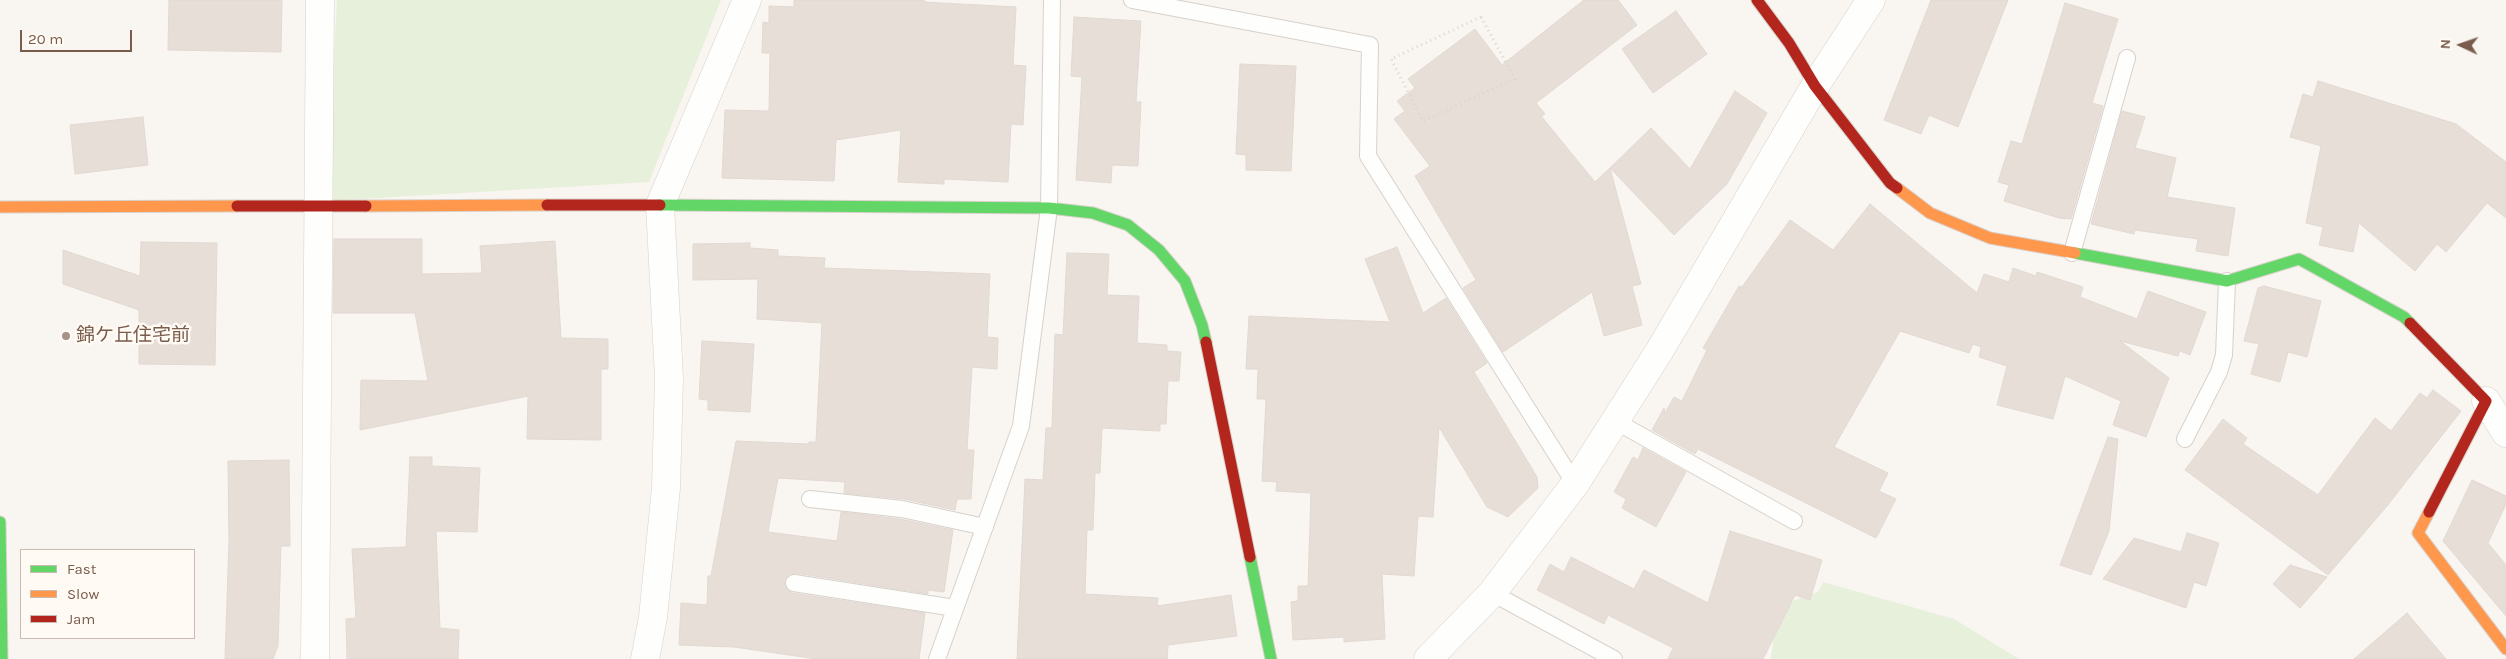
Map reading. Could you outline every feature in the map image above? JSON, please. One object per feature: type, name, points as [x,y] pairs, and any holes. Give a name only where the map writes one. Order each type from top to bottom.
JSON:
[{"type":"street","points":[[316,659],[320,0]]},
{"type":"street","points":[[645,659],[653,617],[666,488],[669,378],[660,206],[748,0]]},
{"type":"street","points":[[1757,0],[1789,43],[1815,86],[1890,183],[1930,213],[1990,238],[2227,281],[2299,259],[2404,317],[2486,401],[2506,433]]},
{"type":"street","points":[[1428,659],[1492,592],[1575,484],[1660,350],[1815,86],[1871,0]]},
{"type":"street","points":[[0,206],[1049,208],[1093,213],[1128,225],[1159,250],[1186,281],[1202,325],[1271,659]]},
{"type":"street","points":[[2486,401],[2418,533],[2506,649]]},
{"type":"street","points":[[0,522],[2,659]]},
{"type":"lane","points":[[937,659],[1021,426],[1049,208],[1052,0]]},
{"type":"lane","points":[[1132,0],[1370,45],[1368,156],[1575,484]]},
{"type":"lane","points":[[2072,253],[2127,58]]},
{"type":"lane","points":[[2186,440],[2219,372],[2224,356],[2227,281]]},
{"type":"lane","points":[[1615,421],[1794,521]]},
{"type":"lane","points":[[810,499],[902,509],[985,527]]},
{"type":"lane","points":[[794,583],[955,608]]},
{"type":"lane","points":[[1492,592],[1614,659]]},
{"type":"lane","points":[[2499,659],[2506,653]]},
{"type":"path","points":[[1481,17],[1515,79],[1422,121],[1391,59],[1481,17]]},
{"type":"green space","points":[[337,0],[721,0],[649,182],[326,201]]},
{"type":"green space","points":[[1823,582],[1954,619],[2019,659],[1771,659],[1777,610],[1787,603],[1818,592]]},
{"type":"building","points":[[169,0],[282,0],[281,52],[168,50]]},
{"type":"building","points":[[794,0],[924,0],[924,2],[1016,7],[1013,65],[1026,66],[1023,125],[1011,124],[1008,182],[944,179],[944,184],[898,182],[901,130],[836,140],[834,181],[722,178],[725,110],[769,111],[770,53],[762,53],[763,22],[769,23],[769,6],[794,7]]},
{"type":"building","points":[[1584,0],[1618,0],[1637,25],[1536,103],[1545,114],[1541,116],[1595,182],[1610,168],[1641,284],[1632,286],[1642,325],[1604,336],[1592,292],[1503,352],[1463,288],[1476,280],[1415,176],[1430,166],[1394,119],[1405,111],[1397,101],[1415,88],[1408,79],[1475,29],[1502,65]]},
{"type":"building","points":[[1931,0],[2008,0],[1958,127],[1929,115],[1921,134],[1884,120]]},
{"type":"building","points":[[2065,3],[2118,19],[2092,103],[2103,106],[2071,219],[2059,218],[2004,201],[2009,185],[1998,182],[2011,141],[2022,144]]},
{"type":"building","points":[[1676,11],[1707,54],[1653,93],[1622,49]]},
{"type":"building","points":[[1074,17],[1141,21],[1136,102],[1141,102],[1138,166],[1112,165],[1111,183],[1076,180],[1082,77],[1071,76]]},
{"type":"building","points":[[1240,64],[1296,66],[1291,171],[1246,170],[1246,155],[1236,154]]},
{"type":"building","points":[[2318,81],[2456,124],[2506,162],[2506,218],[2487,203],[2446,252],[2437,244],[2415,271],[2359,223],[2353,252],[2319,245],[2323,227],[2306,223],[2321,146],[2290,137],[2303,94],[2313,97]]},
{"type":"building","points":[[1735,91],[1767,113],[1727,184],[1674,235],[1610,168],[1651,128],[1690,169]]},
{"type":"building","points":[[2122,111],[2145,117],[2135,148],[2176,158],[2167,197],[2235,208],[2228,256],[2196,251],[2198,239],[2135,230],[2134,234],[2091,224]]},
{"type":"building","points":[[143,117],[148,165],[75,174],[70,125]]},
{"type":"building","points":[[1870,204],[1977,293],[1984,274],[2009,282],[2013,268],[2036,276],[2037,272],[2083,287],[2080,297],[2137,319],[2148,291],[2206,312],[2190,355],[2180,351],[2178,356],[2120,341],[2169,378],[2146,437],[2113,425],[2121,401],[2065,376],[2053,419],[1997,405],[2007,366],[1979,357],[1981,347],[1973,344],[1969,353],[1900,331],[1834,447],[1888,473],[1879,491],[1896,499],[1876,538],[1698,449],[1695,454],[1652,430],[1664,408],[1665,413],[1674,397],[1682,401],[1707,350],[1703,348],[1739,286],[1742,287],[1790,220],[1833,250]]},
{"type":"building","points":[[334,239],[422,239],[422,274],[482,273],[480,246],[555,241],[561,338],[608,339],[608,369],[601,369],[601,440],[527,439],[528,396],[360,430],[361,380],[428,381],[415,313],[333,313]]},
{"type":"building","points":[[141,242],[217,243],[215,365],[139,364],[139,310],[63,284],[63,250],[140,276]]},
{"type":"building","points":[[750,243],[750,248],[778,250],[778,256],[825,258],[824,268],[990,274],[987,337],[998,338],[997,369],[972,367],[967,450],[974,450],[971,499],[957,499],[955,510],[904,499],[844,493],[845,482],[778,478],[768,532],[837,541],[841,512],[900,519],[953,530],[944,592],[928,590],[928,594],[796,573],[790,574],[784,581],[785,587],[792,593],[925,613],[919,659],[817,659],[734,647],[679,645],[681,603],[707,605],[708,576],[711,576],[736,441],[809,444],[809,442],[816,442],[822,323],[757,319],[758,279],[693,280],[693,244]]},
{"type":"building","points":[[1397,247],[1423,313],[1446,298],[1487,363],[1474,372],[1537,477],[1538,488],[1508,517],[1487,507],[1439,427],[1433,517],[1418,516],[1414,576],[1382,574],[1385,639],[1344,642],[1344,637],[1293,640],[1291,602],[1298,601],[1298,586],[1308,586],[1311,493],[1276,491],[1277,482],[1262,481],[1266,399],[1257,399],[1258,369],[1246,369],[1249,316],[1390,322],[1365,259]]},
{"type":"building","points":[[1067,253],[1109,254],[1107,295],[1139,296],[1137,343],[1167,345],[1167,351],[1181,352],[1179,381],[1168,381],[1166,424],[1160,424],[1160,431],[1102,428],[1100,473],[1095,473],[1093,530],[1087,530],[1085,594],[1158,598],[1157,606],[1231,595],[1237,636],[1168,645],[1167,659],[1017,659],[1025,479],[1043,480],[1046,428],[1052,428],[1055,334],[1063,335]]},
{"type":"building","points":[[2264,286],[2321,301],[2307,357],[2288,352],[2280,382],[2251,374],[2259,344],[2244,341],[2258,288]]},
{"type":"building","points":[[702,341],[754,344],[750,412],[708,410],[708,400],[699,399]]},
{"type":"building","points":[[2433,390],[2461,411],[2387,506],[2328,575],[2185,470],[2223,419],[2247,438],[2243,444],[2318,495],[2375,418],[2391,431],[2420,393],[2427,398]]},
{"type":"building","points":[[2108,437],[2118,439],[2109,531],[2091,575],[2060,565]]},
{"type":"building","points":[[1643,448],[1686,472],[1656,527],[1622,508],[1626,499],[1614,492],[1633,457],[1638,460]]},
{"type":"building","points":[[410,457],[432,457],[432,466],[480,468],[477,532],[436,531],[440,628],[459,630],[458,659],[347,659],[346,619],[356,618],[352,549],[406,547]]},
{"type":"building","points":[[289,460],[290,546],[281,546],[278,646],[273,659],[225,659],[229,542],[228,461]]},
{"type":"building","points":[[2472,480],[2506,496],[2506,504],[2488,543],[2506,565],[2506,616],[2443,541]]},
{"type":"building","points":[[1730,531],[1822,560],[1810,600],[1795,595],[1763,659],[1668,659],[1673,648],[1608,615],[1604,624],[1537,590],[1550,564],[1564,572],[1571,557],[1634,589],[1644,570],[1708,603]]},
{"type":"building","points":[[2187,533],[2219,543],[2206,586],[2194,582],[2186,608],[2103,579],[2134,538],[2181,552]]},
{"type":"building","points":[[2290,565],[2327,577],[2300,608],[2273,584]]},
{"type":"building","points":[[2407,613],[2446,659],[2354,659]]},
{"type":"traffic: fast","points":[[660,205],[1049,208],[1093,213],[1128,225],[1159,250],[1185,281],[1202,325],[1206,342]]},
{"type":"traffic: fast","points":[[2075,253],[2227,281],[2299,259],[2404,317],[2410,323]]},
{"type":"traffic: fast","points":[[0,522],[2,659]]},
{"type":"traffic: fast","points":[[1250,557],[1271,659]]},
{"type":"traffic: slow","points":[[1897,188],[1930,213],[1990,238],[2075,253]]},
{"type":"traffic: slow","points":[[366,206],[547,205]]},
{"type":"traffic: slow","points":[[0,207],[237,206]]},
{"type":"traffic: slow","points":[[2429,512],[2418,533],[2506,649]]},
{"type":"traffic: jam","points":[[1757,0],[1789,43],[1815,86],[1890,183],[1897,188]]},
{"type":"traffic: jam","points":[[547,205],[660,205]]},
{"type":"traffic: jam","points":[[237,206],[366,206]]},
{"type":"traffic: jam","points":[[2410,323],[2486,401],[2429,512]]},
{"type":"traffic: jam","points":[[1206,342],[1250,557]]},
{"type":"place","name":"錦ケ丘住宅前","points":[[66,336]]}]
